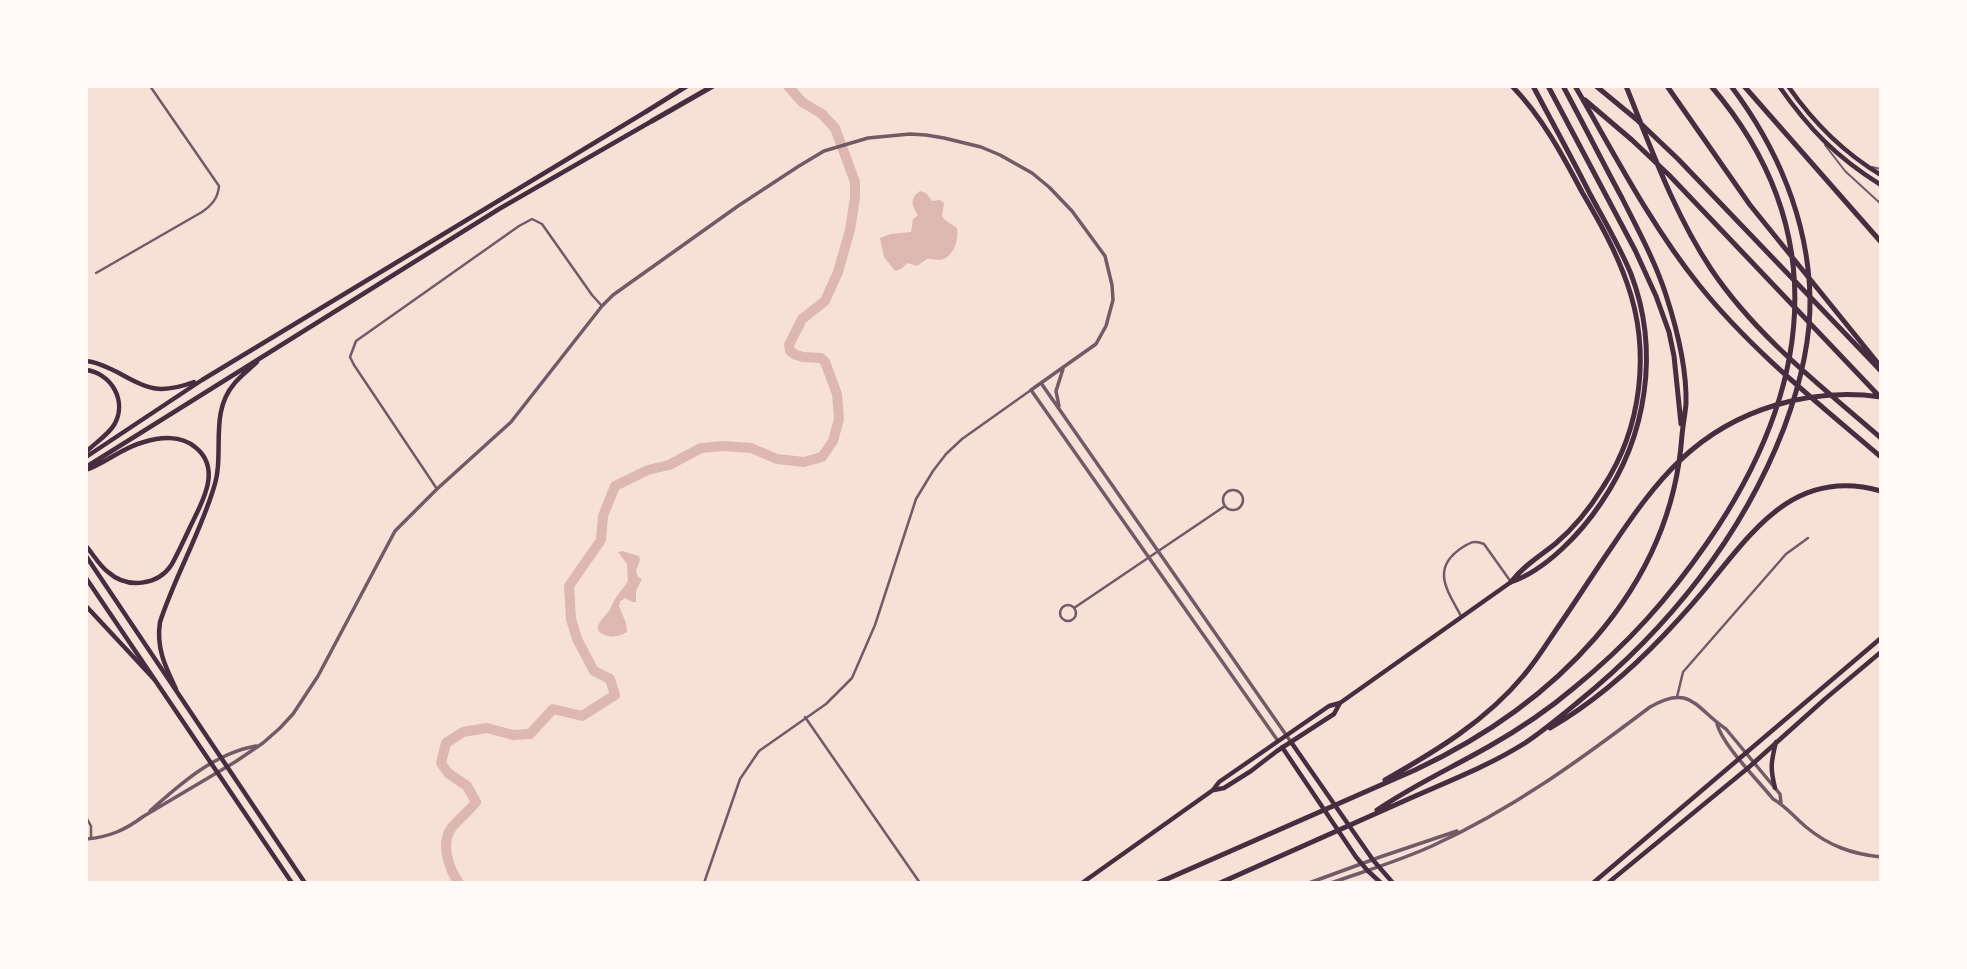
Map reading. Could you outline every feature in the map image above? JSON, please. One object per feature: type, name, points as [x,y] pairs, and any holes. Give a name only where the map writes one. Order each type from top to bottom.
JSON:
[{"type":"highway","points":[[647,111],[687,86]]},
{"type":"highway","points":[[652,121],[713,86]]},
{"type":"highway","points":[[1511,582],[1518,572],[1570,529],[1590,507],[1605,484],[1630,429],[1637,403],[1640,370],[1639,330],[1628,283],[1614,250],[1549,133],[1512,86]]},
{"type":"highway","points":[[1511,582],[1523,578],[1571,540],[1609,491],[1634,436],[1643,399],[1646,369],[1644,328],[1632,277],[1533,86]]},
{"type":"highway","points":[[1548,86],[1635,250],[1656,296],[1669,332],[1674,356],[1682,430]]},
{"type":"highway","points":[[1158,883],[1435,760],[1489,728],[1547,685],[1578,657],[1623,603],[1657,544],[1677,480],[1686,402],[1678,339],[1665,294],[1644,241],[1564,86]]},
{"type":"highway","points":[[1564,86],[1632,140],[1668,175],[1881,397]]},
{"type":"highway","points":[[1575,86],[1670,246],[1713,302],[1769,359],[1881,457]]},
{"type":"highway","points":[[1596,86],[1678,159],[1881,369]]},
{"type":"highway","points":[[1626,86],[1672,197],[1701,253],[1730,295],[1783,353],[1881,438]]},
{"type":"highway","points":[[1667,86],[1750,205],[1881,369]]},
{"type":"highway","points":[[1358,822],[1396,797],[1490,746],[1549,708],[1575,687],[1657,610],[1722,521],[1749,475],[1775,415],[1790,359],[1795,311],[1793,262],[1781,205],[1763,161],[1749,137],[1711,86]]},
{"type":"highway","points":[[1526,742],[1616,670],[1643,643],[1708,567],[1743,514],[1774,451],[1803,368],[1810,316],[1809,281],[1801,229],[1792,198],[1770,146],[1731,86]]},
{"type":"highway","points":[[1744,86],[1881,242]]},
{"type":"highway","points":[[1360,793],[1458,736],[1503,698],[1537,658],[1647,496],[1667,472],[1695,446],[1728,425],[1785,402],[1846,395],[1881,397]]},
{"type":"highway","points":[[1220,883],[1472,771],[1582,708],[1642,657],[1749,535],[1793,499],[1826,488],[1856,486],[1881,491]]},
{"type":"main road","points":[[1779,86],[1802,119],[1822,141],[1853,168],[1881,185]]},
{"type":"main road","points":[[1788,86],[1824,130],[1846,151],[1881,175]]},
{"type":"main road","points":[[86,454],[202,380],[647,111]]},
{"type":"main road","points":[[86,469],[499,209],[652,121]]},
{"type":"main road","points":[[176,689],[158,643],[160,622],[216,484],[220,417],[224,399],[235,382],[264,355]]},
{"type":"main road","points":[[86,361],[102,365],[152,389],[172,389],[202,380]]},
{"type":"main road","points":[[86,370],[111,381],[120,407],[113,428],[86,454]]},
{"type":"main road","points":[[86,469],[97,466],[139,443],[167,438],[194,445],[201,452],[209,471],[205,497],[169,569],[156,579],[133,583],[115,577],[107,572],[86,546]]},
{"type":"main road","points":[[86,556],[305,883]]},
{"type":"main road","points":[[86,578],[292,883]]},
{"type":"main road","points":[[1082,883],[1213,790],[1219,782],[1329,706],[1340,703],[1511,582]]},
{"type":"main road","points":[[86,606],[154,679]]},
{"type":"main road","points":[[1593,883],[1881,638]]},
{"type":"main road","points":[[1608,883],[1754,763],[1881,652]]},
{"type":"main road","points":[[1213,790],[1224,788],[1251,771],[1282,747],[1334,714],[1340,703]]},
{"type":"main road","points":[[1775,788],[1770,770],[1777,741]]},
{"type":"main road","points":[[1291,742],[1373,860],[1393,883]]},
{"type":"main road","points":[[1282,747],[1362,864],[1381,883]]},
{"type":"street","points":[[96,273],[202,212],[219,193],[219,186],[150,86]]},
{"type":"street","points":[[144,816],[228,766],[280,728],[318,676],[389,540],[437,489],[511,422],[613,295],[738,206],[824,151],[854,141],[909,134],[944,138],[1000,155],[1032,173],[1062,200],[1105,256],[1113,300],[1102,336],[1096,344],[962,439],[933,471],[916,499],[875,625],[852,678],[825,704],[759,751],[745,769],[704,883]]},
{"type":"street","points":[[437,489],[354,365],[350,353],[356,341],[519,226],[533,219],[542,224],[602,306]]},
{"type":"street","points":[[1061,411],[1056,391],[1062,370],[1070,362]]},
{"type":"street","points":[[1041,383],[1291,742]]},
{"type":"street","points":[[1031,390],[1282,747]]},
{"type":"street","points":[[1233,491],[1240,493],[1243,501],[1238,509],[1231,510],[1225,506],[1226,494],[1233,491]]},
{"type":"street","points":[[1074,608],[1225,506]]},
{"type":"street","points":[[1677,697],[1683,672],[1786,554],[1808,538]]},
{"type":"street","points":[[1462,617],[1443,581],[1446,566],[1453,553],[1472,542],[1484,544],[1511,582]]},
{"type":"street","points":[[1070,605],[1074,608],[1076,613],[1072,620],[1062,618],[1060,614],[1063,607],[1070,605]]},
{"type":"street","points":[[1331,883],[1434,845],[1491,816],[1551,780],[1650,707],[1677,697],[1702,707],[1726,729],[1780,794],[1781,803]]},
{"type":"street","points":[[805,717],[920,883]]},
{"type":"street","points":[[1717,722],[1719,732],[1773,799],[1781,803],[1806,827],[1836,847],[1881,857]]},
{"type":"street","points":[[86,817],[91,826],[88,839],[112,836],[130,827],[211,763],[245,748],[258,746]]},
{"type":"street","points":[[1309,883],[1469,827]]},
{"type":"lane","points":[[1822,141],[1845,171],[1881,204]]},
{"type":"lane","points":[[1868,168],[1881,169]]},
{"type":"shaded area","points":[[920,191],[926,193],[932,201],[940,200],[944,203],[942,216],[957,228],[956,243],[944,259],[927,259],[917,266],[908,263],[895,271],[884,257],[880,238],[911,232],[913,219],[918,215],[913,199]]},
{"type":"shaded area","points":[[618,552],[639,556],[636,571],[642,579],[636,591],[636,602],[625,598],[620,602],[627,632],[611,636],[600,632],[598,626],[628,581],[627,564]]},
{"type":"waterway","points":[[459,883],[449,863],[447,840],[453,826],[476,802],[467,786],[448,773],[441,763],[446,743],[463,732],[487,728],[513,735],[530,734],[553,709],[582,716],[615,695],[610,679],[594,671],[577,639],[571,619],[569,586],[601,540],[603,516],[615,486],[648,470],[669,465],[701,448],[751,448],[777,459],[804,462],[822,457],[833,441],[839,419],[837,394],[825,362],[821,358],[796,355],[790,351],[789,345],[802,319],[825,301],[838,272],[850,230],[855,182],[835,128],[822,114],[802,102],[788,86]]}]
